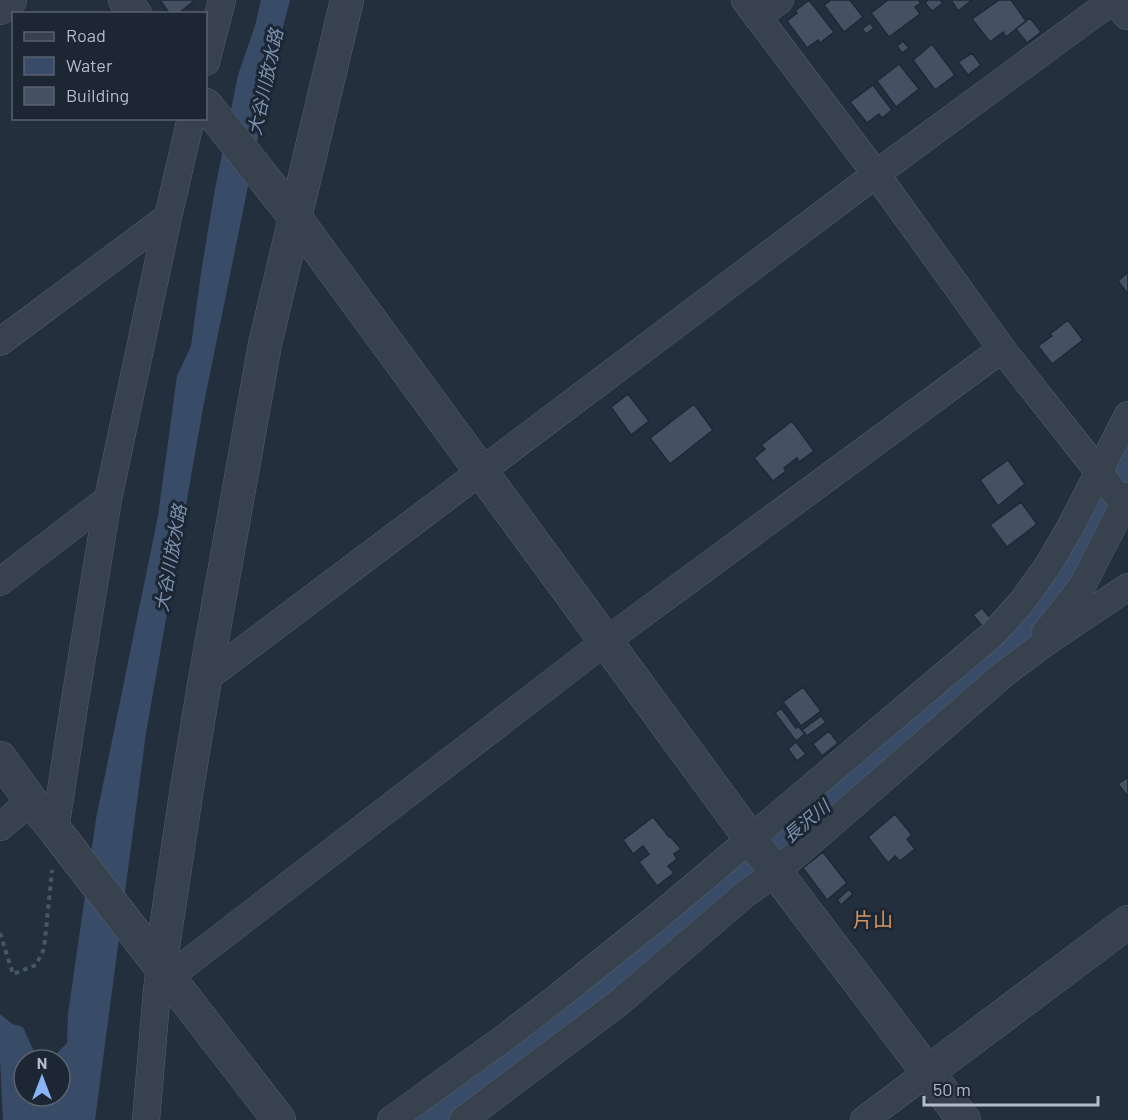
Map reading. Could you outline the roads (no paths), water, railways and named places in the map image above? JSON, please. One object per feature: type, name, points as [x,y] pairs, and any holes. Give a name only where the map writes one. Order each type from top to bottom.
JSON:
[{"type":"street","points":[[0,8],[10,0]]},
{"type":"street","points":[[207,58],[222,0]]},
{"type":"street","points":[[146,1120],[159,964],[205,679],[265,344],[347,0]]},
{"type":"street","points":[[780,0],[751,8],[876,174],[1002,349],[1127,502],[1080,588],[1043,636],[1006,672]]},
{"type":"street","points":[[205,679],[876,174],[1113,0]]},
{"type":"street","points":[[1118,0],[1128,13]]},
{"type":"street","points":[[207,106],[294,216],[763,855],[964,1120]]},
{"type":"street","points":[[55,830],[108,499],[191,120]]},
{"type":"street","points":[[0,342],[168,217]]},
{"type":"street","points":[[159,964],[606,641],[1002,349]]},
{"type":"street","points":[[463,1120],[622,1000],[744,895],[763,855],[993,633],[1022,602],[1049,564],[1128,414]]},
{"type":"street","points":[[0,582],[108,499]]},
{"type":"street","points":[[391,1120],[507,1036],[659,916],[763,855],[1046,642],[1128,587]]},
{"type":"street","points":[[0,758],[279,1120]]},
{"type":"street","points":[[0,827],[31,801]]},
{"type":"street","points":[[864,1120],[1128,922]]},
{"type":"water","name":"大谷川放水路","points":[[261,0],[290,0],[272,68],[203,408],[146,733],[95,1120],[3,1120],[0,1014],[12,1024],[23,1027],[32,1048],[12,1048],[12,1108],[72,1108],[72,1048],[62,1048],[67,1043],[68,1014],[96,819],[158,516],[177,376],[191,346],[215,189],[238,75],[255,26]]},
{"type":"waterway","name":"長沢川","points":[[425,1120],[592,994],[750,869],[1010,647],[1046,610],[1076,568],[1102,514],[1128,468]]},
{"type":"district","name":"片山","points":[[873,919]]}]
